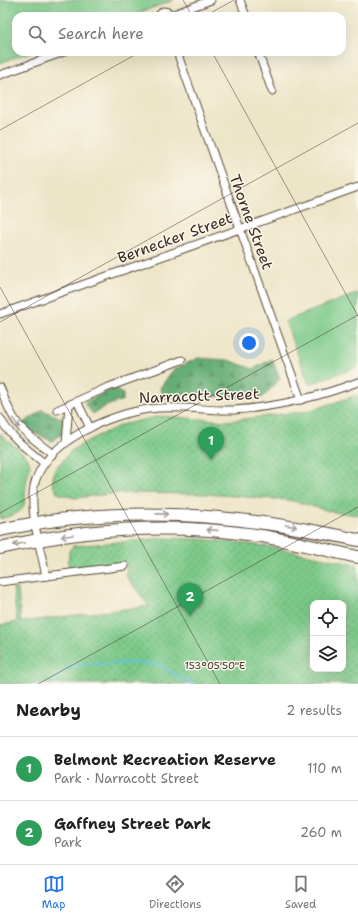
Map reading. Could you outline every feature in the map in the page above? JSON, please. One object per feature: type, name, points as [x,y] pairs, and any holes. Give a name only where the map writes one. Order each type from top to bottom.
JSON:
[{"type":"highway","points":[[0,530],[36,523],[123,515],[197,516],[270,523],[358,540]]},
{"type":"highway","points":[[0,548],[96,532],[176,528],[220,531],[274,538],[358,556]]},
{"type":"street","points":[[181,12],[211,0]]},
{"type":"street","points":[[240,0],[244,12]]},
{"type":"street","points":[[0,75],[53,56]]},
{"type":"street","name":"Thorne Street","points":[[178,56],[301,400]]},
{"type":"street","points":[[259,56],[272,91]]},
{"type":"street","name":"Bernecker Street","points":[[0,314],[358,187]]},
{"type":"street","name":"Narracott Street","points":[[57,410],[106,388],[182,360]]},
{"type":"street","name":"Narracott Street","points":[[44,463],[66,443],[110,418],[149,408],[233,410],[301,400],[358,382]]},
{"type":"street","points":[[0,388],[11,416],[17,425],[53,454]]},
{"type":"street","points":[[77,401],[90,428]]},
{"type":"street","points":[[66,443],[69,405]]},
{"type":"street","points":[[0,418],[18,441],[44,463],[38,473],[34,487],[33,499],[46,576]]},
{"type":"street","points":[[0,582],[124,566]]},
{"type":"green space","points":[[0,0],[174,0],[141,12],[12,12],[12,56],[19,56],[0,63]]},
{"type":"green space","points":[[358,293],[358,367],[309,384],[285,321]]},
{"type":"green space","points":[[198,358],[228,360],[253,369],[272,359],[280,379],[262,398],[186,395],[165,398],[161,393],[160,388],[173,370]]},
{"type":"green space","points":[[114,388],[123,394],[123,400],[106,406],[93,414],[84,403]]},
{"type":"green space","points":[[358,395],[358,515],[333,512],[289,500],[205,494],[120,493],[75,498],[57,493],[52,483],[55,469],[71,451],[87,441],[121,425],[160,416],[229,421],[308,411]]},
{"type":"green space","points":[[42,410],[64,419],[65,432],[52,441],[28,430],[22,424]]},
{"type":"green space","points":[[0,433],[24,454],[29,461],[30,470],[27,479],[24,506],[17,513],[0,519]]},
{"type":"green space","points":[[164,538],[201,539],[266,546],[358,565],[358,684],[0,684],[0,625],[17,622],[13,589],[18,589],[21,622],[149,606],[126,576],[127,564],[71,570],[68,565],[69,552],[73,546]]},
{"type":"waterway","points":[[53,684],[65,669],[78,665],[120,663],[159,664],[183,680],[194,684]]},
{"type":"place","name":"Belmont Recreation Reserve","points":[[211,460]]},
{"type":"place","name":"Gaffney Street Park","points":[[190,616]]}]
